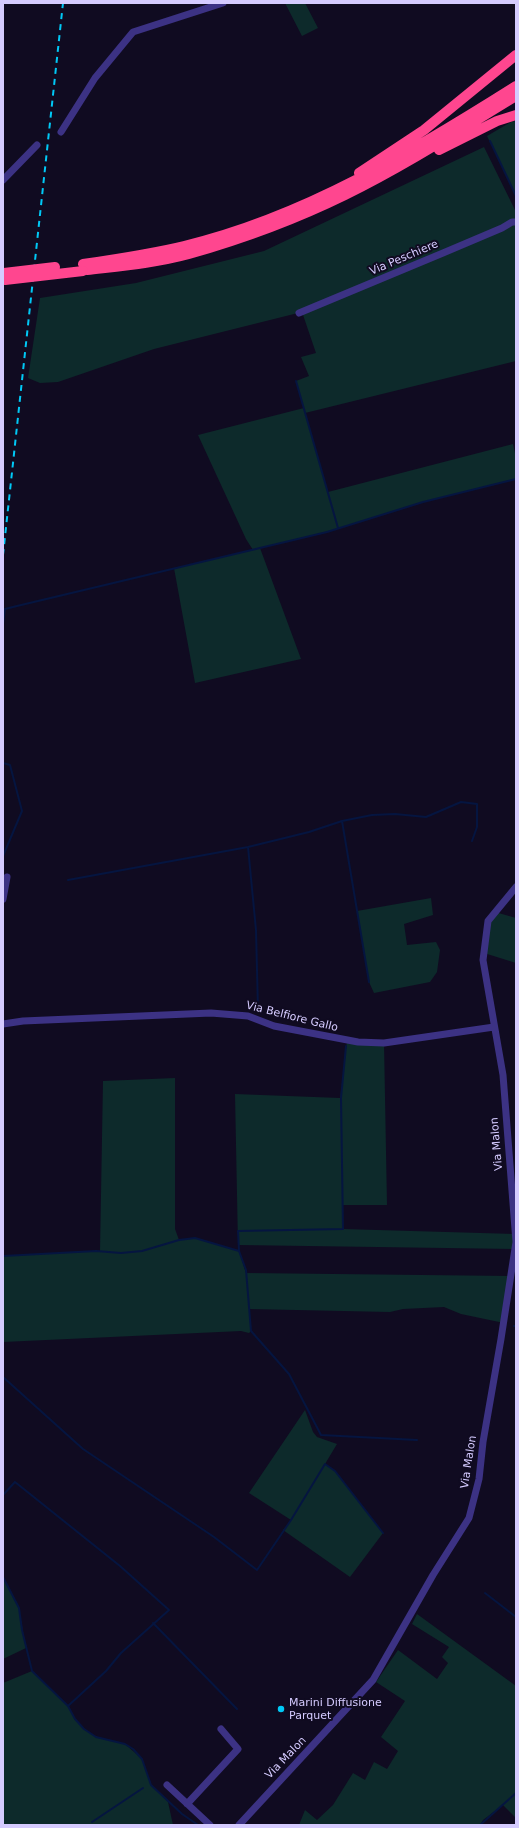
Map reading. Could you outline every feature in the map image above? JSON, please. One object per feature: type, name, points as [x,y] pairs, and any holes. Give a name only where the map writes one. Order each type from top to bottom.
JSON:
[{"type":"highway","points":[[326,194],[424,130],[516,55]]},
{"type":"highway","points":[[83,267],[186,246],[253,225],[326,194],[403,156],[515,90]]},
{"type":"highway","points":[[4,276],[83,267],[138,264],[188,254],[288,220],[345,195],[419,155],[515,90]]},
{"type":"highway","points":[[288,220],[300,220],[343,201],[470,134],[497,121],[516,115]]},
{"type":"street","points":[[61,132],[94,78],[133,32],[223,3]]},
{"type":"street","points":[[3,180],[37,145]]},
{"type":"street","name":"Via Peschiere","points":[[299,313],[502,228],[512,222],[516,222]]},
{"type":"street","points":[[3,899],[7,877]]},
{"type":"street","points":[[494,1027],[483,960],[488,921],[516,887]]},
{"type":"street","name":"Via Belfiore Gallo","points":[[3,1024],[23,1021],[211,1013],[248,1016],[274,1026],[347,1041],[384,1043],[494,1027]]},
{"type":"street","name":"Via Malon","points":[[239,1825],[373,1680],[433,1575],[469,1518],[479,1479],[483,1442],[516,1242],[503,1075],[494,1027]]},
{"type":"street","points":[[187,1804],[238,1749],[221,1729]]},
{"type":"street","points":[[167,1785],[210,1825]]},
{"type":"green space","points":[[285,3],[305,3],[318,28],[302,36]]},
{"type":"green space","points":[[516,121],[516,196],[487,136],[511,122]]},
{"type":"green space","points":[[484,147],[516,212],[516,361],[305,413],[328,492],[513,444],[516,458],[516,479],[423,502],[338,529],[260,548],[301,659],[195,683],[174,568],[253,550],[246,539],[198,435],[304,408],[296,381],[309,376],[301,357],[316,353],[302,312],[154,349],[58,382],[40,383],[28,378],[40,298],[136,283],[264,251]]},
{"type":"green space","points":[[431,898],[433,915],[404,924],[407,945],[436,942],[440,950],[437,972],[430,982],[374,993],[369,982],[357,911]]},
{"type":"green space","points":[[495,912],[516,918],[516,963],[484,953],[488,921]]},
{"type":"green space","points":[[347,1041],[384,1043],[387,1205],[343,1205],[343,1229],[515,1234],[515,1249],[238,1245],[235,1094],[340,1098]]},
{"type":"green space","points":[[175,1078],[175,1229],[179,1240],[195,1238],[239,1251],[246,1273],[511,1276],[504,1323],[461,1314],[444,1307],[403,1309],[390,1312],[249,1309],[251,1331],[249,1333],[241,1331],[3,1342],[3,1256],[100,1251],[103,1081]]},
{"type":"green space","points":[[305,1410],[313,1432],[317,1437],[337,1444],[325,1464],[335,1471],[383,1533],[350,1577],[283,1530],[291,1520],[249,1493]]},
{"type":"green space","points":[[3,1577],[19,1608],[26,1648],[3,1659]]},
{"type":"green space","points":[[417,1614],[516,1686],[516,1818],[503,1805],[483,1820],[480,1825],[299,1825],[305,1810],[317,1820],[333,1805],[353,1773],[365,1780],[374,1762],[387,1769],[398,1751],[381,1737],[405,1701],[376,1682],[398,1650],[437,1679],[448,1663],[442,1657],[449,1647],[412,1624]]},
{"type":"green space","points":[[32,1671],[68,1706],[75,1719],[84,1729],[96,1737],[125,1744],[142,1759],[151,1785],[168,1802],[173,1825],[3,1825],[3,1683]]},
{"type":"waterway","points":[[490,141],[516,196]]},
{"type":"waterway","points":[[296,381],[338,528]]},
{"type":"waterway","points":[[3,624],[5,609],[327,532],[423,502],[516,479]]},
{"type":"waterway","points":[[3,763],[10,765],[22,811],[3,856]]},
{"type":"waterway","points":[[68,880],[248,847],[309,832],[342,821],[372,815],[395,814],[426,817],[461,802],[477,804],[477,827],[472,841]]},
{"type":"waterway","points":[[342,821],[369,982]]},
{"type":"waterway","points":[[248,847],[256,930],[258,1010]]},
{"type":"waterway","points":[[239,1251],[238,1231],[343,1229],[341,1098],[346,1046]]},
{"type":"waterway","points":[[3,1256],[96,1251],[121,1253],[142,1251],[179,1240],[195,1238],[239,1251],[246,1270],[251,1331],[289,1374],[321,1435],[417,1440]]},
{"type":"waterway","points":[[3,1377],[83,1449],[214,1537],[257,1570],[291,1520],[325,1464],[335,1471],[383,1533]]},
{"type":"waterway","points":[[3,1495],[15,1482],[120,1566],[169,1610],[121,1653],[106,1671],[68,1706]]},
{"type":"waterway","points":[[3,1577],[19,1608],[22,1630],[32,1671],[68,1706],[75,1719],[84,1729],[96,1737],[125,1744],[133,1749],[142,1759],[151,1785],[182,1814],[198,1825]]},
{"type":"waterway","points":[[485,1593],[516,1617]]},
{"type":"waterway","points":[[153,1623],[237,1709]]},
{"type":"waterway","points":[[92,1822],[143,1788]]},
{"type":"waterway","points":[[480,1825],[516,1793]]},
{"type":"railway","points":[[3,555],[63,3]]},
{"type":"place","name":"Marini Diffusione Parquet","points":[[281,1709]]}]
